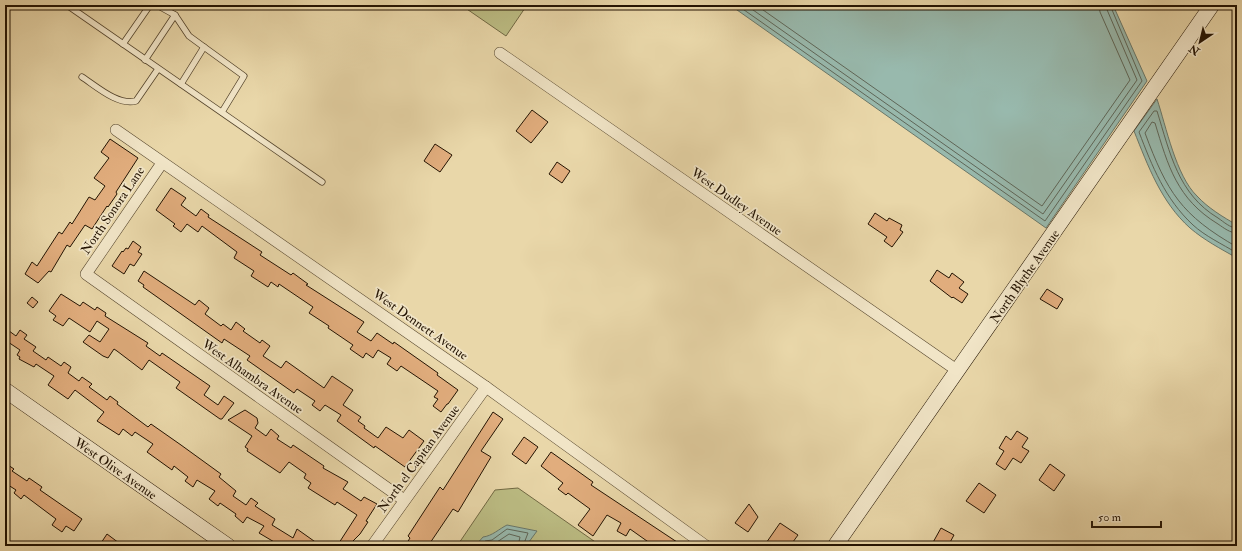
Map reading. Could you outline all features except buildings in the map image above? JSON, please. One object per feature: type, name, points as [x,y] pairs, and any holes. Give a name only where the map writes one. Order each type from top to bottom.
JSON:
[{"type":"street","name":"North Blythe Avenue","points":[[835,546],[1212,5]]},
{"type":"street","name":"West Dudley Avenue","points":[[500,53],[958,371]]},
{"type":"street","name":"West Dennett Avenue","points":[[116,130],[486,387],[706,546]]},
{"type":"street","name":"North Sonora Lane","points":[[86,274],[162,162]]},
{"type":"street","name":"West Alhambra Avenue","points":[[86,274],[404,500]]},
{"type":"street","name":"North el Capitan Avenue","points":[[372,546],[486,387]]},
{"type":"street","name":"West Olive Avenue","points":[[5,390],[228,546]]},
{"type":"lane","points":[[67,5],[322,182]]},
{"type":"lane","points":[[122,44],[150,5]]},
{"type":"lane","points":[[156,5],[175,15],[190,36],[244,76],[222,112]]},
{"type":"lane","points":[[145,60],[175,15]]},
{"type":"lane","points":[[181,84],[204,47]]},
{"type":"lane","points":[[82,78],[117,98],[129,103],[136,101],[158,68]]},
{"type":"green space","points":[[461,5],[527,5],[506,36]]},
{"type":"green space","points":[[518,488],[601,546],[457,546],[495,490]]},
{"type":"water","points":[[730,5],[1113,5],[1147,81],[1046,228]]},
{"type":"water","points":[[1157,99],[1172,150],[1183,176],[1197,196],[1221,215],[1237,225],[1237,258],[1190,228],[1171,207],[1156,183],[1134,131]]},
{"type":"water","points":[[507,525],[537,531],[526,546],[475,546],[483,537],[492,534]]}]
